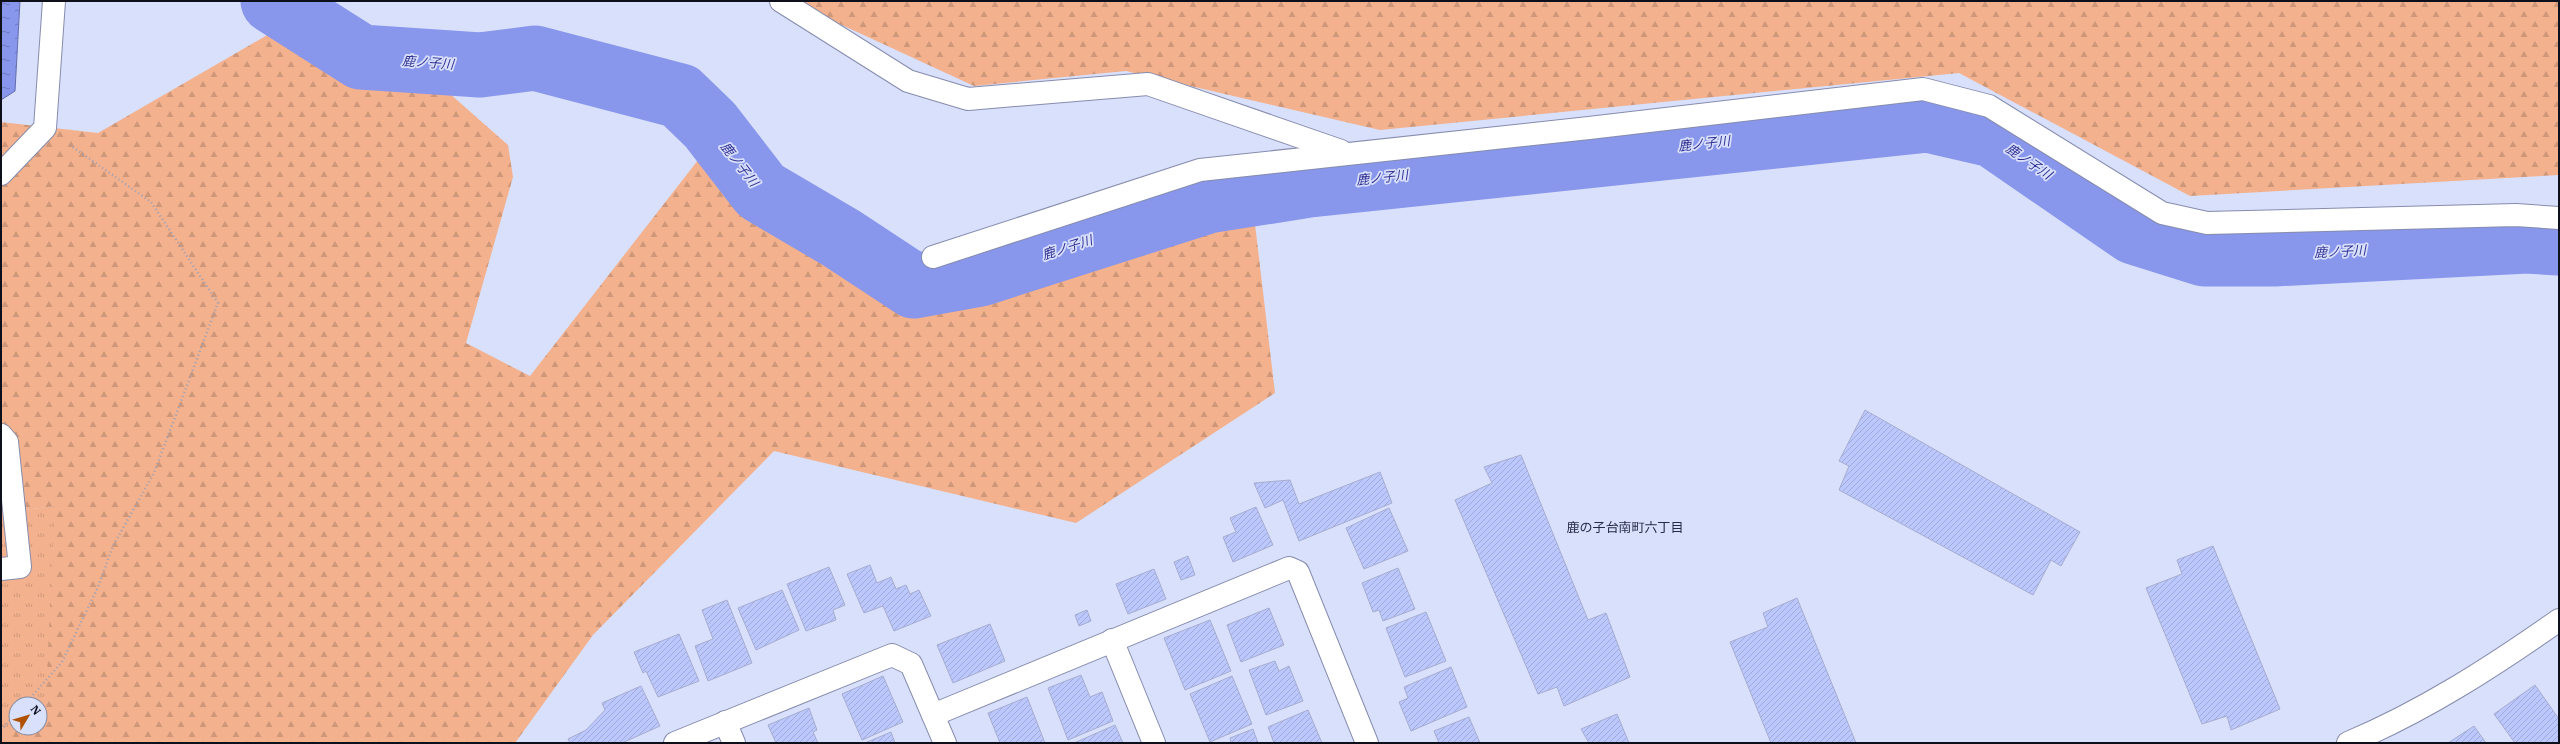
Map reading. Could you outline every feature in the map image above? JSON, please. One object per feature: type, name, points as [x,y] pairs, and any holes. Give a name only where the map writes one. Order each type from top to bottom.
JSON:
[{"type":"street","points":[[1,174],[45,128],[54,1]]},
{"type":"street","points":[[781,1],[908,81],[968,99],[1148,84],[1346,153]]},
{"type":"street","points":[[933,257],[1200,170],[1346,153],[1590,128],[1923,89],[1988,106],[2162,213],[2208,223],[2516,215],[2559,218]]},
{"type":"street","points":[[1,435],[7,442],[20,567],[1,569]]},
{"type":"street","points":[[933,715],[1289,568],[1298,572],[1367,743]]},
{"type":"street","points":[[2348,743],[2395,723],[2493,667],[2559,620]]},
{"type":"street","points":[[1112,640],[1154,743]]},
{"type":"street","points":[[675,743],[892,655],[911,664],[945,743]]},
{"type":"street","points":[[725,722],[734,743]]},
{"type":"path","points":[[32,696],[62,662],[98,587],[113,546],[154,473],[218,303],[151,202],[45,128]]},
{"type":"path","points":[[1,730],[8,723]]},
{"type":"green space","points":[[790,1],[2559,1],[2559,175],[2190,196],[1959,73],[1380,130],[1126,71],[974,86]]},
{"type":"green space","points":[[281,27],[441,86],[508,145],[513,177],[466,343],[530,376],[716,137],[942,290],[1255,224],[1275,393],[1076,523],[774,451],[593,635],[515,743],[1,743],[1,730],[8,728],[8,736],[48,736],[48,696],[46,696],[55,506],[1,513],[1,122],[98,133]]},
{"type":"green space","points":[[107,499],[110,723],[48,734],[48,696],[8,696],[8,736],[39,736],[1,743],[1,513]]},
{"type":"water","points":[[1,1],[20,1],[15,91],[1,100]]},
{"type":"building","points":[[1865,410],[2080,532],[2061,566],[2051,560],[2033,595],[1839,490],[1849,466],[1839,461]]},
{"type":"building","points":[[1521,455],[1588,620],[1606,613],[1630,677],[1564,706],[1557,687],[1538,694],[1455,500],[1492,483],[1484,467]]},
{"type":"building","points":[[1380,472],[1392,503],[1299,541],[1283,500],[1265,508],[1254,483],[1290,480],[1299,504]]},
{"type":"building","points":[[1256,507],[1273,545],[1233,562],[1223,537],[1236,532],[1230,518]]},
{"type":"building","points":[[1389,508],[1408,551],[1364,569],[1346,528]]},
{"type":"building","points":[[2213,546],[2280,709],[2231,730],[2227,716],[2202,724],[2146,588],[2182,574],[2177,560]]},
{"type":"building","points":[[1188,556],[1195,575],[1181,580],[1174,562]]},
{"type":"building","points":[[870,565],[877,583],[891,577],[896,589],[906,585],[910,594],[919,590],[931,616],[894,631],[883,606],[864,613],[847,574]]},
{"type":"building","points":[[829,567],[845,605],[833,610],[836,620],[806,631],[787,584]]},
{"type":"building","points":[[1398,568],[1415,609],[1383,621],[1379,610],[1373,612],[1362,583]]},
{"type":"building","points":[[1154,569],[1166,599],[1128,614],[1116,584]]},
{"type":"building","points":[[782,590],[799,630],[756,650],[738,608]]},
{"type":"building","points":[[1797,598],[1856,743],[1771,743],[1730,642],[1768,627],[1763,613]]},
{"type":"building","points":[[727,600],[752,663],[708,681],[695,646],[713,639],[702,610]]},
{"type":"building","points":[[1269,608],[1284,645],[1241,662],[1227,625]]},
{"type":"building","points":[[1087,610],[1091,621],[1079,626],[1075,615]]},
{"type":"building","points":[[1426,612],[1446,661],[1405,677],[1386,628]]},
{"type":"building","points":[[1210,620],[1231,671],[1185,690],[1164,638]]},
{"type":"building","points":[[990,624],[1005,661],[953,683],[937,645]]},
{"type":"building","points":[[679,634],[699,681],[658,697],[646,671],[643,673],[634,652]]},
{"type":"building","points":[[1275,661],[1279,671],[1289,666],[1303,701],[1266,715],[1249,670]]},
{"type":"building","points":[[1451,667],[1467,707],[1411,731],[1399,702],[1408,698],[1404,687]]},
{"type":"building","points":[[1081,675],[1090,697],[1102,692],[1113,721],[1068,740],[1048,688]]},
{"type":"building","points":[[883,676],[903,722],[862,740],[842,694]]},
{"type":"building","points":[[1232,676],[1252,724],[1210,742],[1190,694]]},
{"type":"building","points":[[2535,685],[2559,719],[2559,741],[2557,743],[2515,743],[2494,714]]},
{"type":"building","points":[[641,686],[660,726],[622,743],[570,743],[568,739],[586,730],[605,710],[602,703]]},
{"type":"building","points":[[1027,697],[1045,743],[1000,743],[988,713]]},
{"type":"building","points":[[809,708],[817,730],[813,732],[818,743],[776,743],[768,725]]},
{"type":"building","points":[[1308,710],[1322,743],[1274,743],[1268,727]]},
{"type":"building","points":[[1617,714],[1629,743],[1589,743],[1581,729]]},
{"type":"building","points":[[1469,717],[1480,743],[1439,743],[1434,731]]},
{"type":"building","points":[[1115,725],[1123,743],[1074,743]]},
{"type":"building","points":[[2474,726],[2486,743],[2448,743]]},
{"type":"building","points":[[1253,729],[1258,743],[1231,743],[1230,738]]},
{"type":"building","points":[[891,732],[895,743],[865,743]]},
{"type":"waterway","name":"鹿ノ子川","points":[[273,1],[361,57],[480,65],[535,58],[680,96],[710,125],[761,191],[841,238],[914,286],[980,274],[1208,201],[1310,185],[1928,120],[1993,135],[2134,232],[2204,254],[2275,254],[2527,241],[2559,243]]},
{"type":"district","name":"鹿の子台南町六丁目","points":[[1625,527]]}]
